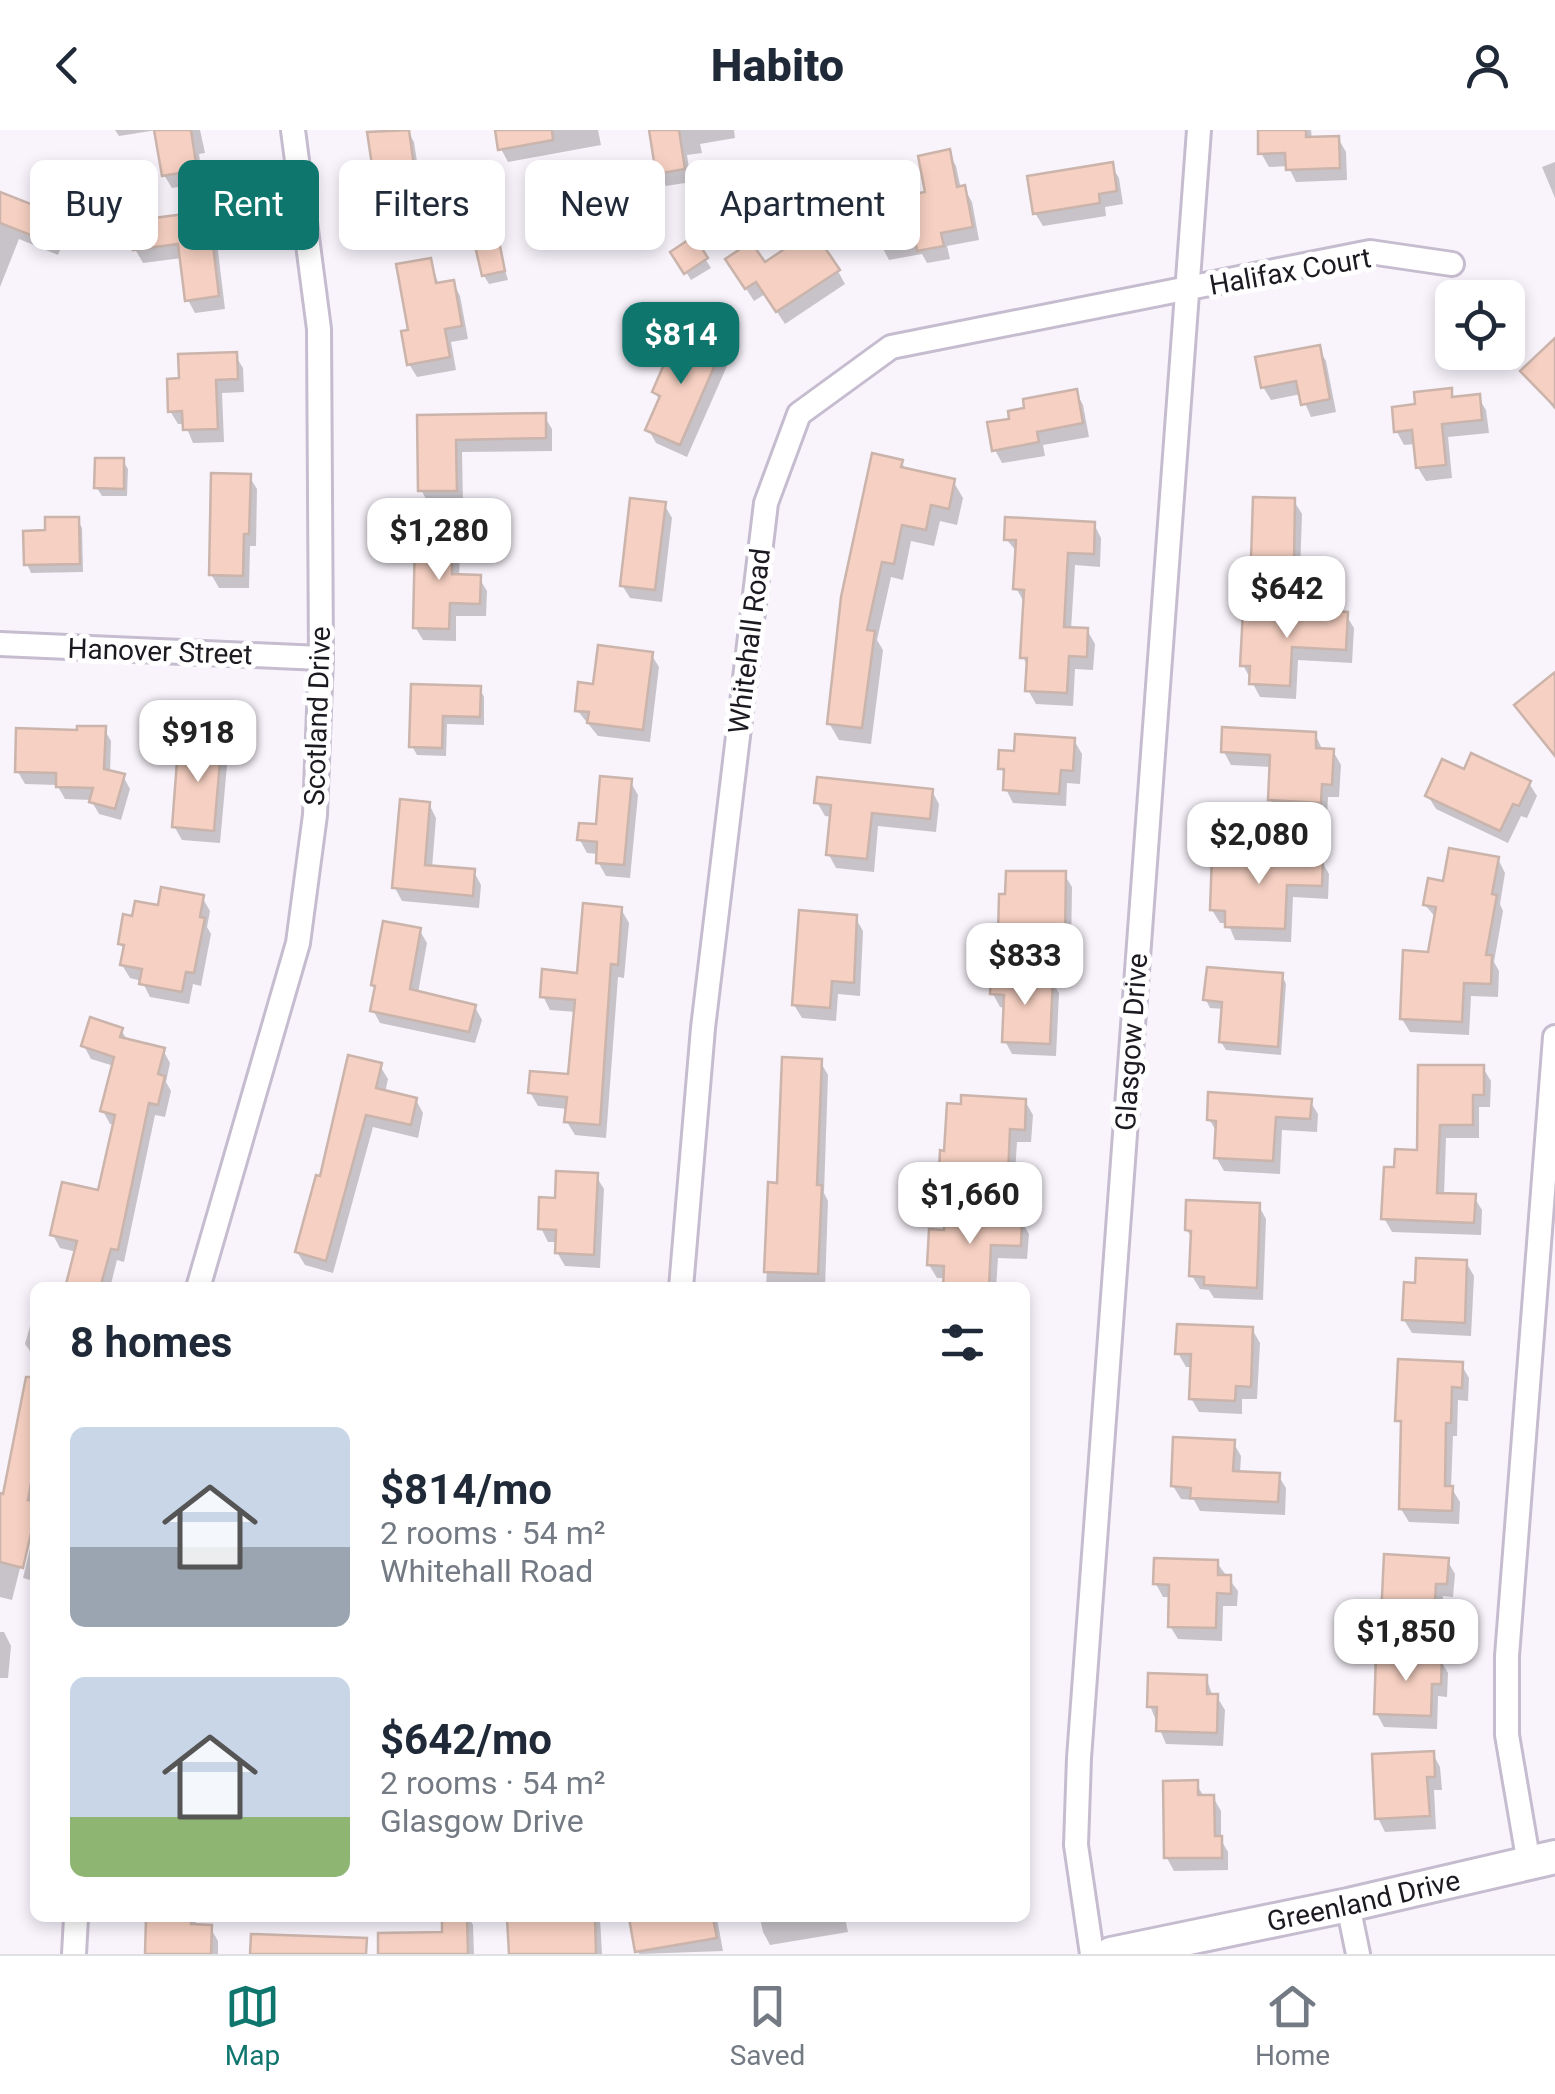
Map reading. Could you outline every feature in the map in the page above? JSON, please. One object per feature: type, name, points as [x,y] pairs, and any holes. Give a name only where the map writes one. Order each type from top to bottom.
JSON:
[{"type":"street","name":"Scotland Drive","points":[[200,1282],[298,943],[315,815],[320,658],[318,329],[293,130]]},
{"type":"street","name":"Glasgow Drive","points":[[1092,1954],[1076,1845],[1079,1758],[1199,130]]},
{"type":"street","name":"Halifax Court","points":[[1187,290],[1370,252],[1452,264]]},
{"type":"street","name":"Whitehall Road","points":[[682,1282],[703,1028],[766,503],[799,414],[890,347],[1187,290]]},
{"type":"street","name":"Hanover Street","points":[[0,644],[320,658]]},
{"type":"street","points":[[1542,1860],[1507,1735],[1507,1656],[1552,1139],[1555,1037]]},
{"type":"street","name":"Greenland Drive","points":[[1111,1954],[1542,1860]]},
{"type":"street","points":[[1348,1905],[1358,1954]]},
{"type":"street","points":[[74,1954],[76,1922]]},
{"type":"building","points":[[154,130],[191,130],[196,160],[178,160],[178,173],[162,176]]},
{"type":"building","points":[[409,130],[413,160],[371,160],[367,132]]},
{"type":"building","points":[[495,130],[552,130],[553,140],[498,150]]},
{"type":"building","points":[[649,130],[679,130],[685,169],[665,172],[665,160],[654,160]]},
{"type":"building","points":[[1258,130],[1306,130],[1306,137],[1339,136],[1340,168],[1286,170],[1285,153],[1258,154]]},
{"type":"building","points":[[950,149],[957,187],[965,185],[973,227],[941,233],[944,246],[917,251],[920,193],[925,192],[918,156]]},
{"type":"building","points":[[1113,162],[1117,191],[1099,194],[1100,203],[1033,214],[1027,176]]},
{"type":"building","points":[[0,192],[30,204],[30,235],[0,223]]},
{"type":"building","points":[[178,215],[178,244],[158,247],[158,217]]},
{"type":"building","points":[[685,242],[685,250],[703,250],[708,258],[684,274],[670,252]]},
{"type":"building","points":[[179,250],[214,250],[219,296],[185,301]]},
{"type":"building","points":[[476,250],[501,250],[505,271],[482,276]]},
{"type":"building","points":[[739,250],[757,250],[765,262],[783,250],[826,250],[840,270],[776,312],[756,282],[745,289],[725,259]]},
{"type":"building","points":[[431,258],[436,283],[454,280],[462,326],[445,329],[450,357],[407,365],[401,331],[408,330],[396,264]]},
{"type":"building","points":[[678,332],[721,351],[680,445],[645,430],[660,396],[652,392]]},
{"type":"building","points":[[1555,338],[1555,407],[1520,371]]},
{"type":"building","points":[[1320,345],[1330,399],[1301,405],[1296,381],[1261,388],[1255,357]]},
{"type":"building","points":[[237,352],[238,379],[216,380],[218,429],[183,430],[182,411],[168,412],[167,379],[179,378],[178,354]]},
{"type":"building","points":[[1452,388],[1452,397],[1480,394],[1482,420],[1442,424],[1446,465],[1416,468],[1412,430],[1394,432],[1392,407],[1415,404],[1414,392]]},
{"type":"building","points":[[1077,389],[1083,423],[1037,432],[1039,442],[992,451],[987,422],[1009,419],[1008,411],[1024,408],[1023,399]]},
{"type":"building","points":[[546,413],[546,438],[456,440],[457,491],[418,491],[417,415]]},
{"type":"building","points":[[872,453],[903,460],[901,467],[955,479],[949,509],[931,505],[926,530],[902,525],[894,564],[882,562],[867,630],[875,631],[862,728],[827,724],[841,597]]},
{"type":"building","points":[[95,458],[124,458],[124,489],[94,488]]},
{"type":"building","points":[[211,473],[251,474],[243,576],[209,575]]},
{"type":"building","points":[[1253,497],[1295,498],[1294,561],[1251,559]]},
{"type":"building","points":[[630,498],[666,502],[655,590],[620,586]]},
{"type":"building","points":[[45,517],[79,517],[80,564],[24,565],[23,531],[45,530]]},
{"type":"building","points":[[1005,517],[1095,522],[1094,554],[1068,553],[1064,627],[1088,628],[1087,657],[1069,656],[1067,693],[1025,691],[1027,658],[1020,658],[1024,590],[1013,589],[1016,540],[1004,540]]},
{"type":"building","points":[[415,535],[453,536],[452,574],[481,575],[480,604],[450,603],[449,629],[413,628]]},
{"type":"building","points":[[1297,609],[1348,612],[1346,650],[1292,647],[1290,686],[1249,684],[1250,666],[1240,666],[1243,611],[1297,614]]},
{"type":"building","points":[[598,645],[653,652],[643,730],[587,723],[589,712],[575,711],[578,682],[593,684]]},
{"type":"building","points":[[1555,672],[1555,756],[1514,705]]},
{"type":"building","points":[[411,684],[481,686],[480,717],[443,716],[442,748],[409,747]]},
{"type":"building","points":[[77,726],[106,726],[104,769],[125,774],[115,809],[89,802],[93,788],[56,787],[56,773],[15,772],[16,728],[77,730]]},
{"type":"building","points":[[1222,727],[1316,732],[1316,748],[1334,749],[1332,785],[1322,784],[1321,803],[1268,800],[1270,755],[1221,752]]},
{"type":"building","points":[[1015,734],[1075,738],[1073,771],[1061,770],[1059,794],[1003,790],[1004,769],[998,769],[999,750],[1014,751]]},
{"type":"building","points":[[188,736],[222,738],[214,831],[172,827],[177,761],[186,762]]},
{"type":"building","points":[[1471,753],[1531,781],[1519,806],[1513,804],[1500,831],[1425,796],[1442,759],[1464,769]]},
{"type":"building","points":[[600,776],[632,779],[624,865],[596,863],[597,842],[577,840],[579,823],[596,824]]},
{"type":"building","points":[[817,777],[933,789],[930,819],[872,813],[867,859],[826,855],[831,805],[814,803]]},
{"type":"building","points":[[400,799],[430,802],[425,865],[475,869],[473,896],[392,888]]},
{"type":"building","points":[[1449,848],[1499,857],[1492,894],[1497,895],[1486,955],[1492,955],[1491,984],[1464,983],[1462,1022],[1400,1019],[1403,950],[1428,952],[1436,907],[1423,905],[1428,878],[1443,881]]},
{"type":"building","points":[[1212,854],[1323,858],[1322,886],[1287,885],[1285,929],[1225,927],[1225,911],[1210,910]]},
{"type":"building","points":[[1006,871],[1066,871],[1065,937],[998,936],[999,894],[1005,894]]},
{"type":"building","points":[[161,887],[204,895],[200,917],[205,918],[194,973],[186,972],[182,992],[139,984],[142,969],[120,965],[124,945],[118,944],[123,914],[132,916],[135,901],[158,905]]},
{"type":"building","points":[[583,903],[622,907],[618,965],[611,964],[600,1125],[564,1122],[567,1097],[528,1093],[530,1071],[568,1074],[575,1000],[540,997],[542,969],[577,973]]},
{"type":"building","points":[[799,910],[857,915],[854,983],[832,981],[830,1008],[792,1005]]},
{"type":"building","points":[[383,921],[421,928],[410,989],[476,1005],[469,1032],[370,1011]]},
{"type":"building","points":[[1207,967],[1283,973],[1278,1047],[1219,1042],[1222,1002],[1203,1000]]},
{"type":"building","points":[[991,975],[1053,977],[1050,1044],[1002,1042],[1004,995],[990,994]]},
{"type":"building","points":[[90,1017],[123,1028],[120,1037],[165,1048],[158,1074],[165,1076],[158,1105],[149,1103],[118,1250],[111,1249],[102,1282],[67,1282],[77,1241],[50,1235],[62,1182],[98,1190],[115,1115],[100,1111],[114,1057],[81,1046]]},
{"type":"building","points":[[348,1055],[382,1063],[376,1088],[417,1098],[411,1125],[366,1115],[326,1261],[295,1252],[316,1175],[320,1176]]},
{"type":"building","points":[[782,1057],[822,1059],[818,1274],[764,1272],[768,1182],[777,1183]]},
{"type":"building","points":[[1418,1065],[1484,1065],[1484,1095],[1473,1095],[1473,1125],[1440,1125],[1437,1193],[1476,1194],[1474,1223],[1381,1219],[1384,1167],[1394,1167],[1395,1149],[1417,1150]]},
{"type":"building","points":[[1208,1092],[1312,1099],[1310,1119],[1276,1117],[1273,1161],[1214,1158],[1216,1121],[1207,1120]]},
{"type":"building","points":[[961,1095],[1026,1099],[1025,1130],[1010,1129],[1008,1176],[939,1173],[947,1103],[961,1104]]},
{"type":"building","points":[[556,1171],[598,1173],[594,1255],[555,1253],[556,1230],[538,1229],[539,1197],[555,1198]]},
{"type":"building","points":[[1186,1200],[1260,1203],[1257,1288],[1204,1285],[1204,1277],[1189,1276],[1191,1231],[1185,1230]]},
{"type":"building","points":[[944,1214],[1022,1218],[1021,1246],[991,1245],[989,1282],[943,1282],[944,1266],[927,1265],[929,1229],[944,1230]]},
{"type":"building","points":[[1416,1258],[1467,1260],[1465,1323],[1402,1320],[1404,1282],[1415,1283]]},
{"type":"building","points":[[1177,1324],[1253,1327],[1251,1387],[1236,1386],[1235,1401],[1189,1399],[1191,1354],[1175,1354]]},
{"type":"building","points":[[1398,1359],[1463,1362],[1462,1388],[1452,1387],[1451,1423],[1446,1423],[1445,1486],[1453,1486],[1452,1511],[1399,1509],[1401,1421],[1395,1421]]},
{"type":"building","points":[[26,1377],[30,1377],[30,1538],[23,1568],[0,1562],[0,1493],[3,1494]]},
{"type":"building","points":[[1173,1437],[1235,1440],[1233,1471],[1280,1473],[1278,1502],[1190,1498],[1191,1488],[1171,1486]]},
{"type":"building","points":[[1384,1554],[1449,1558],[1447,1584],[1436,1584],[1434,1620],[1381,1617]]},
{"type":"building","points":[[1154,1558],[1218,1560],[1218,1575],[1231,1575],[1231,1594],[1217,1593],[1216,1628],[1168,1627],[1169,1585],[1153,1584]]},
{"type":"building","points":[[1376,1655],[1442,1657],[1441,1684],[1432,1684],[1431,1716],[1374,1714]]},
{"type":"building","points":[[1148,1673],[1207,1675],[1207,1694],[1218,1694],[1217,1733],[1156,1731],[1157,1707],[1147,1707]]},
{"type":"building","points":[[1434,1751],[1435,1777],[1427,1777],[1430,1816],[1375,1819],[1372,1754]]},
{"type":"building","points":[[1198,1780],[1198,1795],[1214,1795],[1215,1836],[1222,1836],[1222,1858],[1164,1858],[1163,1781]]},
{"type":"building","points":[[146,1922],[212,1925],[211,1954],[145,1954]]},
{"type":"building","points":[[442,1922],[467,1922],[468,1954],[378,1954],[378,1933],[442,1932]]},
{"type":"building","points":[[507,1922],[595,1922],[596,1954],[509,1954]]},
{"type":"building","points":[[630,1922],[714,1922],[717,1938],[635,1952]]},
{"type":"building","points":[[251,1934],[367,1938],[366,1954],[250,1954]]}]
